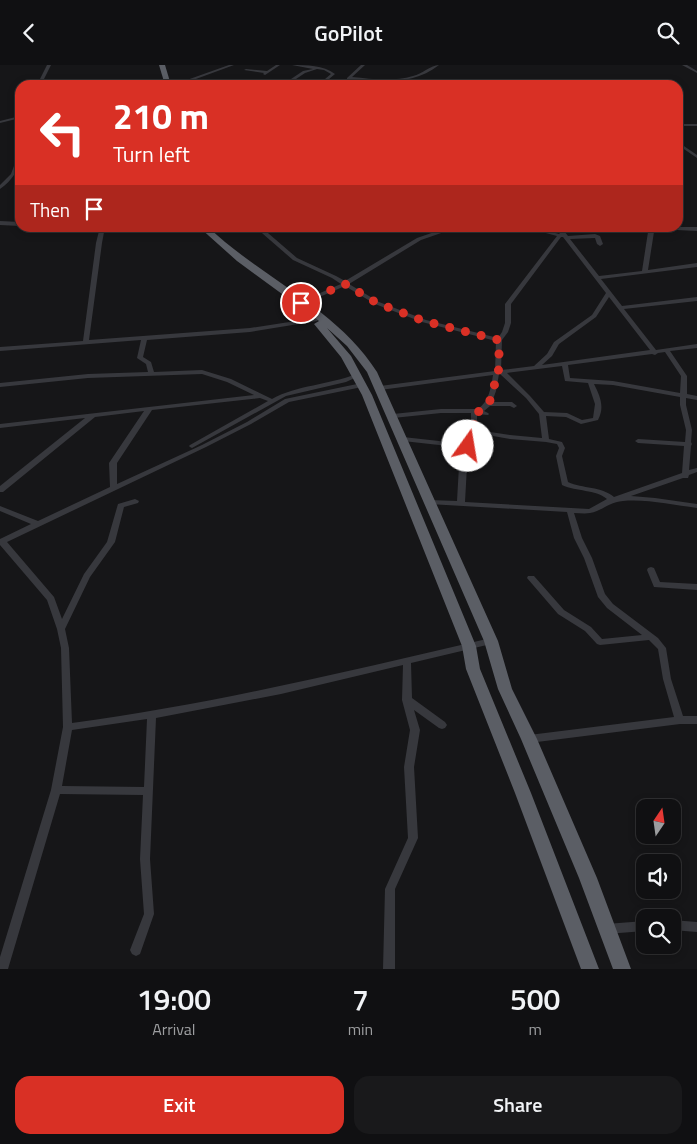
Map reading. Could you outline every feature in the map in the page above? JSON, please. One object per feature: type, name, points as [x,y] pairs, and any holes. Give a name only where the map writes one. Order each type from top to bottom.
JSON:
[{"type":"highway","points":[[156,65],[162,80]]},
{"type":"highway","points":[[162,65],[164,80]]},
{"type":"highway","points":[[198,232],[315,320],[335,342],[360,380],[469,646],[473,669],[523,793],[590,969]]},
{"type":"highway","points":[[209,232],[232,252],[349,341],[366,361],[393,416],[491,641],[505,689],[529,739],[588,878],[622,969]]},
{"type":"street","points":[[42,80],[49,65]]},
{"type":"street","points":[[48,80],[54,65]]},
{"type":"street","points":[[191,80],[232,65]]},
{"type":"street","points":[[245,67],[265,73],[278,65]]},
{"type":"street","points":[[294,65],[325,69],[333,74],[326,80]]},
{"type":"street","points":[[349,78],[363,65]]},
{"type":"street","points":[[400,80],[428,72],[437,65]]},
{"type":"street","points":[[685,65],[697,65]]},
{"type":"street","points":[[685,65],[697,73]]},
{"type":"street","points":[[245,67],[251,80]]},
{"type":"street","points":[[292,80],[304,72],[317,68]]},
{"type":"street","points":[[340,80],[349,78],[381,80]]},
{"type":"street","points":[[0,123],[15,120]]},
{"type":"street","points":[[683,125],[697,125]]},
{"type":"street","points":[[683,147],[697,157]]},
{"type":"street","points":[[0,188],[13,174],[15,169]]},
{"type":"street","points":[[0,223],[15,224]]},
{"type":"street","points":[[683,229],[697,229]]},
{"type":"street","points":[[86,343],[102,232]]},
{"type":"street","points":[[263,232],[295,259],[345,284],[377,303],[424,321],[499,340]]},
{"type":"street","points":[[301,303],[345,284],[437,232]]},
{"type":"street","points":[[546,232],[563,236],[594,236],[598,237],[600,244]]},
{"type":"street","points":[[561,232],[622,308],[655,353]]},
{"type":"street","points":[[646,271],[651,232]]},
{"type":"street","points":[[483,413],[492,398],[498,372],[499,340],[506,333],[510,322],[508,304],[563,236]]},
{"type":"street","points":[[598,278],[646,271],[696,267]]},
{"type":"street","points":[[535,367],[550,355],[556,343],[594,316],[609,292]]},
{"type":"street","points":[[622,308],[697,299]]},
{"type":"street","points":[[0,349],[250,330],[315,320]]},
{"type":"street","points":[[144,339],[140,358],[149,363],[150,373]]},
{"type":"street","points":[[380,388],[697,346]]},
{"type":"street","points":[[667,351],[684,376],[683,396],[693,430],[689,444],[685,476]]},
{"type":"street","points":[[564,363],[567,379],[613,383],[697,398]]},
{"type":"street","points":[[0,385],[55,379],[189,372],[213,375],[272,401]]},
{"type":"street","points":[[498,372],[528,397],[542,414],[546,440]]},
{"type":"street","points":[[186,454],[192,447],[289,393],[344,381],[360,380]]},
{"type":"street","points":[[2,969],[56,790],[68,727],[66,648],[61,629],[50,599],[1,541],[250,423],[291,399],[360,380]]},
{"type":"street","points":[[542,414],[567,415],[581,422],[596,419],[598,401],[590,381]]},
{"type":"street","points":[[0,426],[260,396]]},
{"type":"street","points":[[488,404],[512,404],[514,406]]},
{"type":"street","points":[[114,488],[113,463],[150,408]]},
{"type":"street","points":[[393,416],[451,412],[483,413]]},
{"type":"street","points":[[461,503],[463,466],[474,431],[474,413],[483,413]]},
{"type":"street","points":[[0,490],[92,416]]},
{"type":"street","points":[[474,431],[560,443],[562,448],[559,452],[560,465],[566,485],[600,490],[608,494],[613,500],[659,501],[697,506]]},
{"type":"street","points":[[403,439],[439,443],[467,449]]},
{"type":"street","points":[[638,441],[689,444]]},
{"type":"street","points":[[429,502],[570,511],[597,509],[613,500],[697,471]]},
{"type":"street","points":[[61,629],[87,576],[112,542],[122,506],[135,501]]},
{"type":"street","points":[[0,508],[38,524]]},
{"type":"street","points":[[570,511],[578,538],[588,558],[601,595],[615,610],[651,637],[662,648],[667,679],[680,720]]},
{"type":"street","points":[[651,571],[657,585],[697,587]]},
{"type":"street","points":[[531,578],[561,612],[588,629],[600,642],[651,637]]},
{"type":"street","points":[[68,727],[152,715],[257,696],[491,641]]},
{"type":"street","points":[[389,969],[390,889],[413,838],[409,767],[415,730],[406,699],[407,660]]},
{"type":"street","points":[[406,699],[442,725]]},
{"type":"street","points":[[136,950],[149,914],[144,859],[152,715]]},
{"type":"street","points":[[529,739],[680,720],[697,720]]},
{"type":"street","points":[[56,790],[148,791]]},
{"type":"street","points":[[681,926],[697,927]]},
{"type":"street","points":[[606,929],[636,927]]},
{"type":"route","points":[[301,303],[328,293],[345,284],[377,303],[424,321],[499,340],[499,368],[496,373],[492,398],[480,412],[474,413],[474,431],[468,446]]}]
